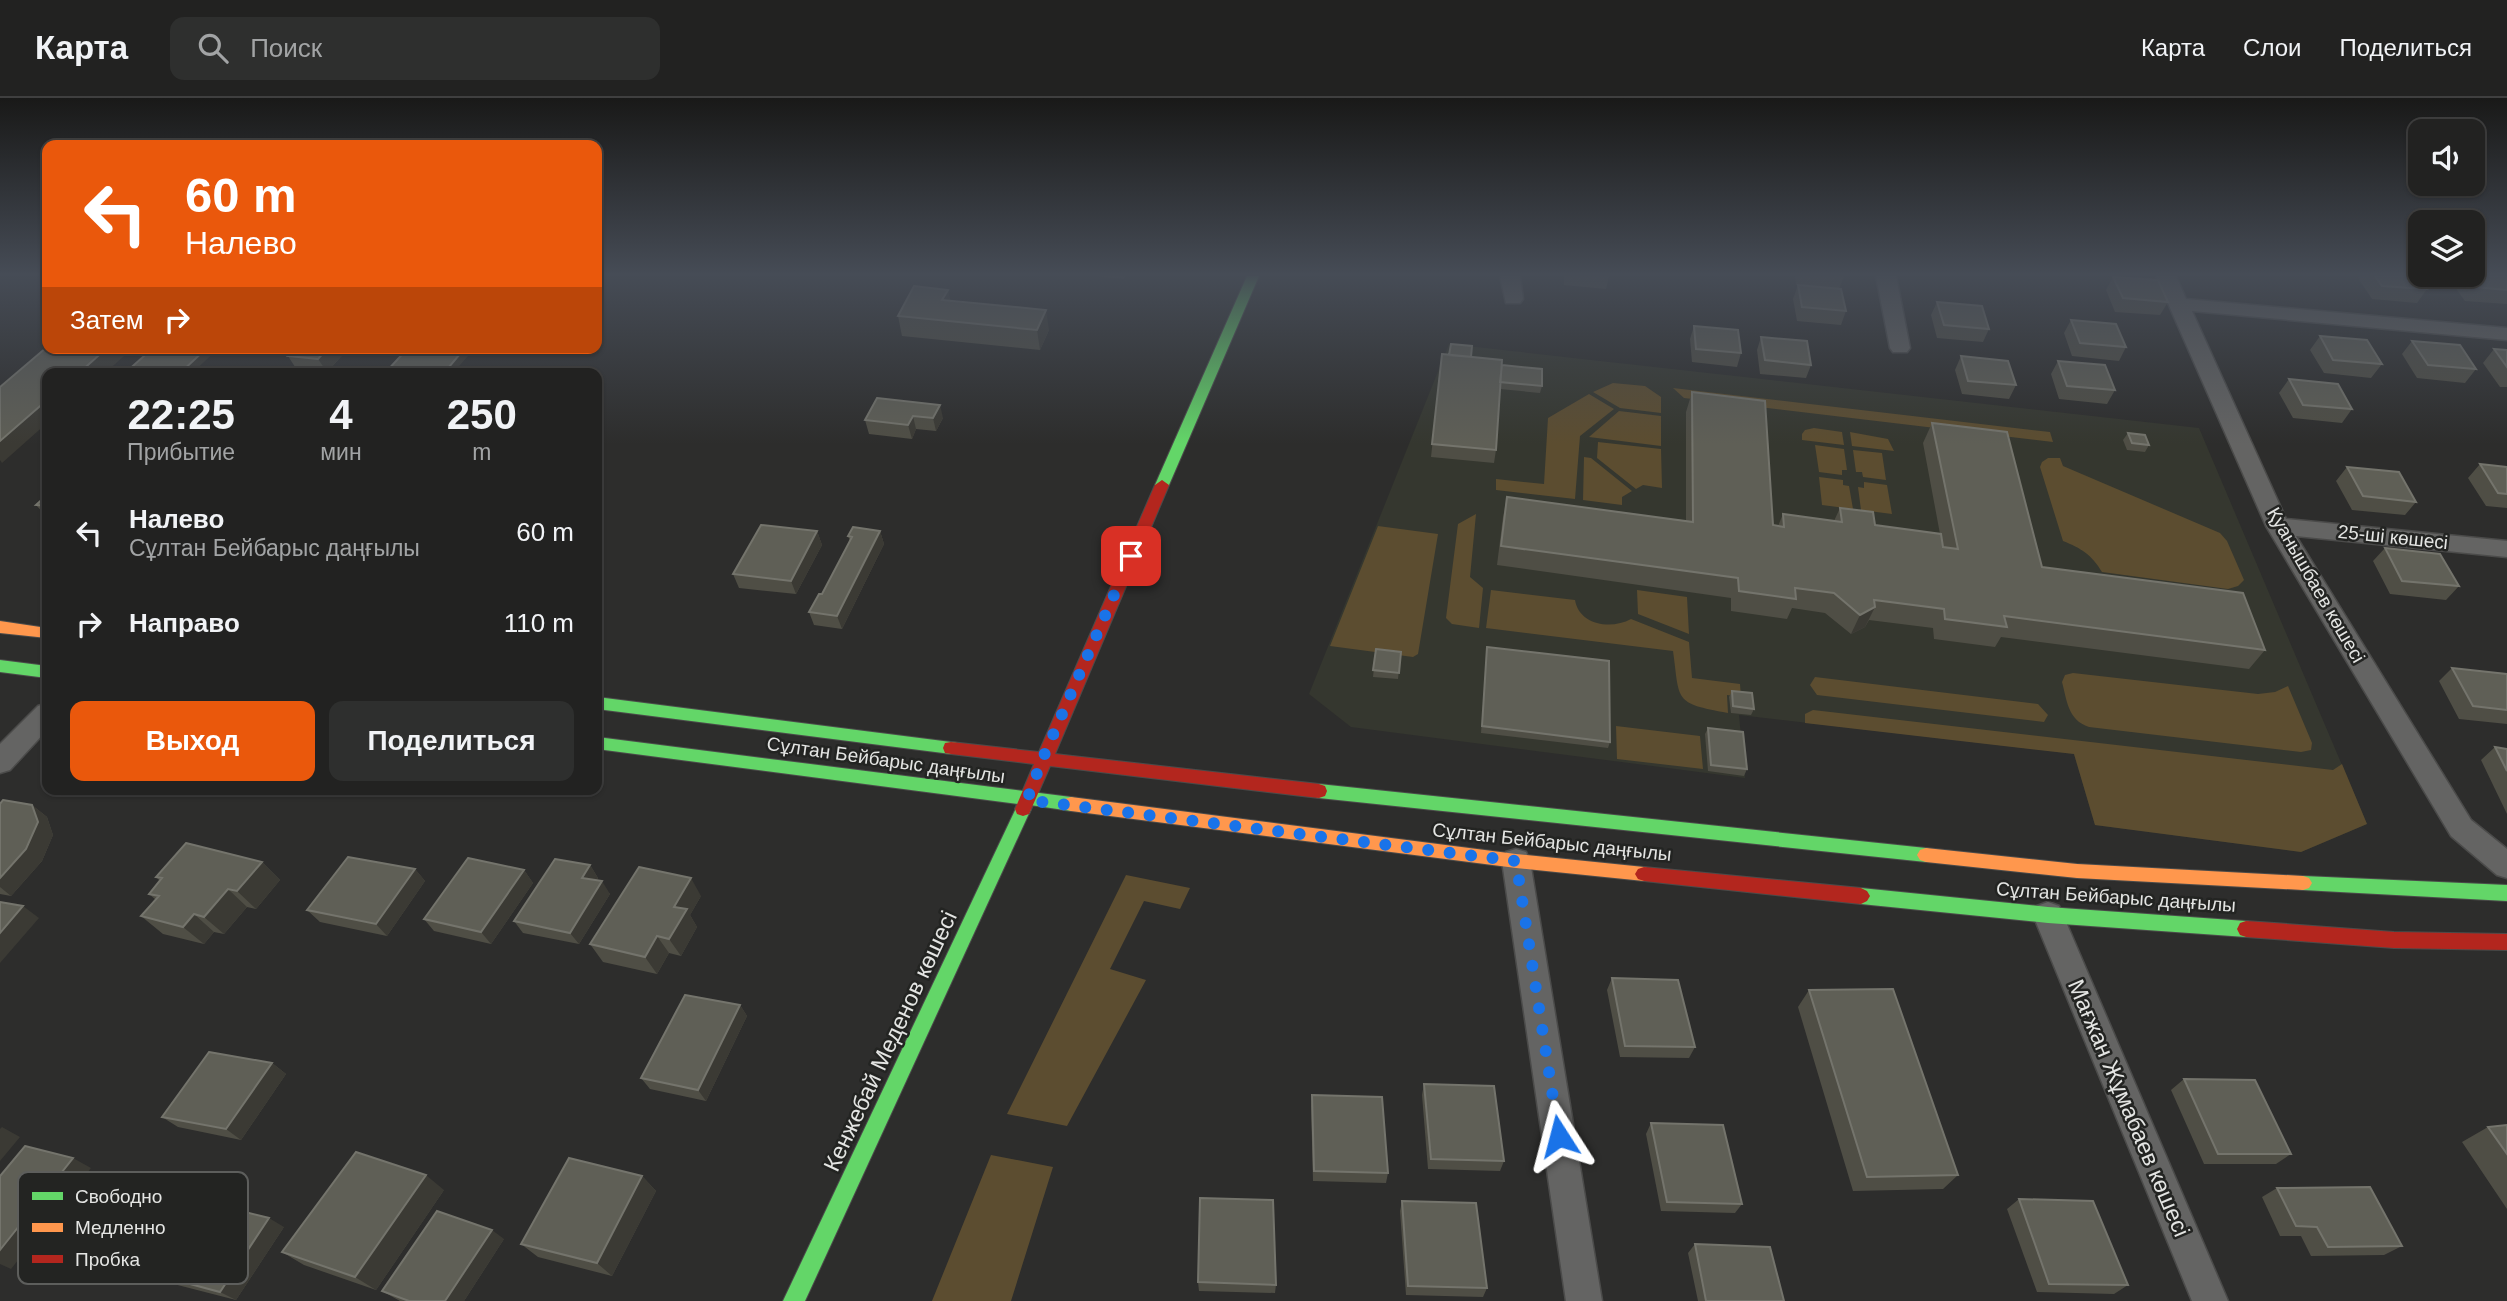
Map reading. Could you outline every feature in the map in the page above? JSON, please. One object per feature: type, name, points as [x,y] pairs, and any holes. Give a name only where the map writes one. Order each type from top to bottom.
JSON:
[{"type":"main road","name":"Кенжебай Меденов көшесі","points":[[794,1301],[1027,800],[1042,760],[1229,332]]},
{"type":"main road","points":[[0,627],[42,632]]},
{"type":"main road","points":[[0,666],[42,671]]},
{"type":"main road","name":"Сұлтан Бейбарыс даңғылы","points":[[602,704],[1042,760],[2077,871],[2507,893]]},
{"type":"main road","name":"Сұлтан Бейбарыс даңғылы","points":[[602,744],[1516,861],[2048,915],[2394,940],[2507,942]]},
{"type":"main road","points":[[2394,940],[2494,958]]},
{"type":"street","points":[[1897,332],[1900,348]]},
{"type":"street","name":"Қуанышбаев көшесі","points":[[2192,332],[2278,526],[2460,828],[2507,866]]},
{"type":"street","points":[[2487,332],[2507,334]]},
{"type":"street","name":"25-ші көшесі","points":[[2278,526],[2507,549]]},
{"type":"street","points":[[0,762],[42,718]]},
{"type":"street","points":[[1516,861],[1584,1301]]},
{"type":"street","name":"Мағжан Жұмабаев көшесі","points":[[2048,915],[2210,1301]]},
{"type":"shaded area","points":[[1449,344],[2199,428],[2367,824],[2301,852],[2095,825],[2074,754],[1739,715],[1745,778],[1351,727],[1309,694]]},
{"type":"shaded area","points":[[1613,383],[1645,386],[1661,397],[1661,413],[1620,408],[1593,392]]},
{"type":"shaded area","points":[[1673,388],[2050,432],[2053,442],[1684,398]]},
{"type":"shaded area","points":[[1589,394],[1614,409],[1580,436],[1575,499],[1496,490],[1496,479],[1544,484],[1548,418]]},
{"type":"shaded area","points":[[1619,411],[1661,416],[1661,446],[1589,437]]},
{"type":"shaded area","points":[[1814,428],[1842,432],[1844,445],[1802,440],[1805,430]]},
{"type":"shaded area","points":[[1850,432],[1888,439],[1894,451],[1852,446]]},
{"type":"shaded area","points":[[1598,442],[1661,449],[1662,488],[1643,485],[1636,489],[1597,458]]},
{"type":"shaded area","points":[[1815,445],[1844,449],[1847,470],[1842,470],[1842,475],[1819,472]]},
{"type":"shaded area","points":[[1853,450],[1882,453],[1886,480],[1863,477],[1862,472],[1856,472]]},
{"type":"shaded area","points":[[1584,457],[1591,458],[1632,491],[1622,497],[1622,505],[1583,500]]},
{"type":"shaded area","points":[[2048,458],[2060,458],[2063,466],[2220,533],[2227,541],[2244,580],[2238,586],[2228,589],[2102,572],[2085,553],[2063,541],[2040,467]]},
{"type":"shaded area","points":[[1819,477],[1843,480],[1843,485],[1849,486],[1853,509],[1822,505]]},
{"type":"shaded area","points":[[1864,482],[1887,485],[1892,514],[1861,510],[1858,487],[1864,488]]},
{"type":"shaded area","points":[[1476,514],[1470,577],[1483,588],[1479,628],[1452,624],[1446,618],[1458,524]]},
{"type":"shaded area","points":[[1378,526],[1438,534],[1418,654],[1413,657],[1330,646]]},
{"type":"shaded area","points":[[1491,590],[1575,600],[1583,615],[1597,623],[1614,624],[1631,619],[1689,642],[1692,678],[1740,684],[1741,697],[1727,695],[1728,713],[1688,702],[1679,690],[1673,651],[1486,628]]},
{"type":"shaded area","points":[[1637,590],[1687,597],[1689,634],[1638,614]]},
{"type":"shaded area","points":[[2073,673],[2258,694],[2275,692],[2288,686],[2312,743],[2311,750],[2301,752],[2089,727],[2077,720],[2067,703],[2062,682],[2065,675]]},
{"type":"shaded area","points":[[1815,677],[2038,704],[2048,715],[2044,722],[1817,695],[1810,685]]},
{"type":"shaded area","points":[[1813,710],[2333,770],[2342,764],[2367,824],[2301,852],[2095,825],[2074,754],[1805,723],[1805,714]]},
{"type":"shaded area","points":[[1616,726],[1700,736],[1703,769],[1617,759]]},
{"type":"shaded area","points":[[1126,875],[1190,888],[1180,909],[1144,901],[1110,969],[1146,980],[1067,1126],[1007,1114]]},
{"type":"shaded area","points":[[991,1155],[1053,1167],[1011,1301],[932,1301]]},
{"type":"building","points":[[1695,332],[1738,332],[1741,353],[1696,349]]},
{"type":"building","points":[[2076,332],[2120,332],[2126,347],[2080,343]]},
{"type":"building","points":[[2320,336],[2367,340],[2382,364],[2333,360]]},
{"type":"building","points":[[1761,337],[1807,341],[1811,365],[1765,360]]},
{"type":"building","points":[[2412,341],[2460,345],[2476,369],[2428,365]]},
{"type":"building","points":[[1451,344],[1472,346],[1471,357],[1449,355]]},
{"type":"building","points":[[2494,349],[2507,350],[2507,367]]},
{"type":"building","points":[[42,351],[42,354],[100,354],[85,368],[42,368],[42,404],[0,441],[0,387]]},
{"type":"building","points":[[146,354],[201,354],[185,368],[131,368]]},
{"type":"building","points":[[290,354],[323,354],[318,359],[288,356]]},
{"type":"building","points":[[402,354],[460,354],[448,368],[390,368]]},
{"type":"building","points":[[1442,354],[1502,360],[1496,450],[1432,444]]},
{"type":"building","points":[[1961,356],[2008,361],[2016,385],[1968,381]]},
{"type":"building","points":[[2058,361],[2105,365],[2115,390],[2067,386]]},
{"type":"building","points":[[1502,365],[1542,369],[1542,386],[1500,382]]},
{"type":"building","points":[[2289,379],[2338,384],[2352,409],[2303,405]]},
{"type":"building","points":[[1692,392],[1765,401],[1773,525],[1784,527],[1783,514],[1842,522],[1840,508],[1873,512],[1875,525],[1941,534],[1943,547],[1958,549],[1932,423],[2007,432],[2042,567],[2243,593],[2265,650],[2004,616],[2007,627],[1945,619],[1944,609],[1874,600],[1875,607],[1860,615],[1834,593],[1795,588],[1796,599],[1739,591],[1738,578],[1501,546],[1507,497],[1693,522]]},
{"type":"building","points":[[877,398],[940,405],[933,418],[913,416],[908,425],[865,420]]},
{"type":"building","points":[[2128,433],[2145,435],[2149,445],[2132,443]]},
{"type":"building","points":[[2480,464],[2507,467],[2507,494],[2498,493]]},
{"type":"building","points":[[2347,467],[2399,472],[2416,502],[2363,496]]},
{"type":"building","points":[[761,525],[817,531],[791,581],[733,574]]},
{"type":"building","points":[[853,527],[880,531],[837,616],[809,612],[819,594],[822,594],[852,537],[848,536]]},
{"type":"building","points":[[2385,548],[2440,554],[2459,586],[2402,581]]},
{"type":"building","points":[[1487,647],[1609,661],[1610,742],[1482,726]]},
{"type":"building","points":[[1376,649],[1401,652],[1399,673],[1373,670]]},
{"type":"building","points":[[2452,668],[2507,674],[2507,710],[2473,706]]},
{"type":"building","points":[[1732,691],[1752,693],[1754,709],[1733,706]]},
{"type":"building","points":[[1708,728],[1743,732],[1747,769],[1711,765]]},
{"type":"building","points":[[2495,747],[2507,749],[2507,771]]},
{"type":"building","points":[[3,800],[32,805],[38,822],[26,849],[0,878],[0,804]]},
{"type":"building","points":[[186,843],[262,862],[237,891],[228,889],[204,917],[194,914],[183,927],[141,916],[159,896],[149,894],[162,878],[156,877]]},
{"type":"building","points":[[348,857],[415,869],[376,924],[307,910]]},
{"type":"building","points":[[468,858],[524,870],[481,932],[424,919]]},
{"type":"building","points":[[555,859],[590,865],[582,878],[602,881],[570,933],[514,921]]},
{"type":"building","points":[[639,867],[691,878],[674,907],[687,909],[669,939],[657,936],[645,957],[590,944]]},
{"type":"building","points":[[0,902],[23,906],[0,933]]},
{"type":"building","points":[[1612,978],[1678,980],[1695,1047],[1625,1046]]},
{"type":"building","points":[[1893,989],[1958,1175],[1867,1177],[1809,990]]},
{"type":"building","points":[[685,995],[740,1005],[698,1090],[641,1078]]},
{"type":"building","points":[[209,1052],[272,1063],[226,1129],[162,1117]]},
{"type":"building","points":[[2184,1079],[2255,1080],[2291,1154],[2218,1154]]},
{"type":"building","points":[[1424,1084],[1494,1086],[1504,1161],[1431,1159]]},
{"type":"building","points":[[1312,1095],[1382,1097],[1388,1173],[1314,1171]]},
{"type":"building","points":[[1651,1123],[1723,1125],[1742,1204],[1667,1202]]},
{"type":"building","points":[[2507,1125],[2507,1154],[2488,1127]]},
{"type":"building","points":[[25,1146],[73,1158],[62,1172],[18,1172],[18,1227],[0,1250],[0,1176]]},
{"type":"building","points":[[356,1152],[426,1175],[355,1277],[282,1252]]},
{"type":"building","points":[[569,1158],[642,1176],[597,1263],[521,1244]]},
{"type":"building","points":[[2370,1187],[2402,1246],[2328,1247],[2317,1227],[2296,1226],[2277,1188]]},
{"type":"building","points":[[1200,1198],[1273,1200],[1276,1285],[1198,1282]]},
{"type":"building","points":[[2019,1199],[2093,1201],[2128,1285],[2049,1284]]},
{"type":"building","points":[[1402,1201],[1476,1203],[1487,1288],[1408,1286]]},
{"type":"building","points":[[437,1211],[492,1230],[445,1301],[409,1301],[382,1291]]},
{"type":"building","points":[[248,1213],[269,1218],[248,1250]]},
{"type":"building","points":[[1695,1244],[1770,1247],[1784,1301],[1706,1301]]},
{"type":"building","points":[[190,1284],[225,1284],[220,1292]]},
{"type":"traffic: fast","points":[[1162,485],[1229,332]]},
{"type":"traffic: fast","points":[[0,666],[42,671]]},
{"type":"traffic: fast","points":[[602,704],[951,748]]},
{"type":"traffic: fast","points":[[602,744],[1071,804]]},
{"type":"traffic: fast","points":[[1319,791],[1926,855]]},
{"type":"traffic: fast","points":[[794,1301],[1023,809]]},
{"type":"traffic: fast","points":[[2303,883],[2507,893]]},
{"type":"traffic: fast","points":[[1861,896],[2048,915],[2246,929]]},
{"type":"traffic: slow","points":[[0,627],[42,632]]},
{"type":"traffic: slow","points":[[1071,804],[1516,861],[1644,874]]},
{"type":"traffic: slow","points":[[1926,855],[2077,871],[2303,883]]},
{"type":"traffic: jam","points":[[1023,809],[1162,485]]},
{"type":"traffic: jam","points":[[951,748],[1319,791]]},
{"type":"traffic: jam","points":[[1644,874],[1861,896]]},
{"type":"traffic: jam","points":[[2246,929],[2394,940],[2507,942]]},
{"type":"route","points":[[1131,556],[1027,800],[1516,861],[1559,1136]]}]
